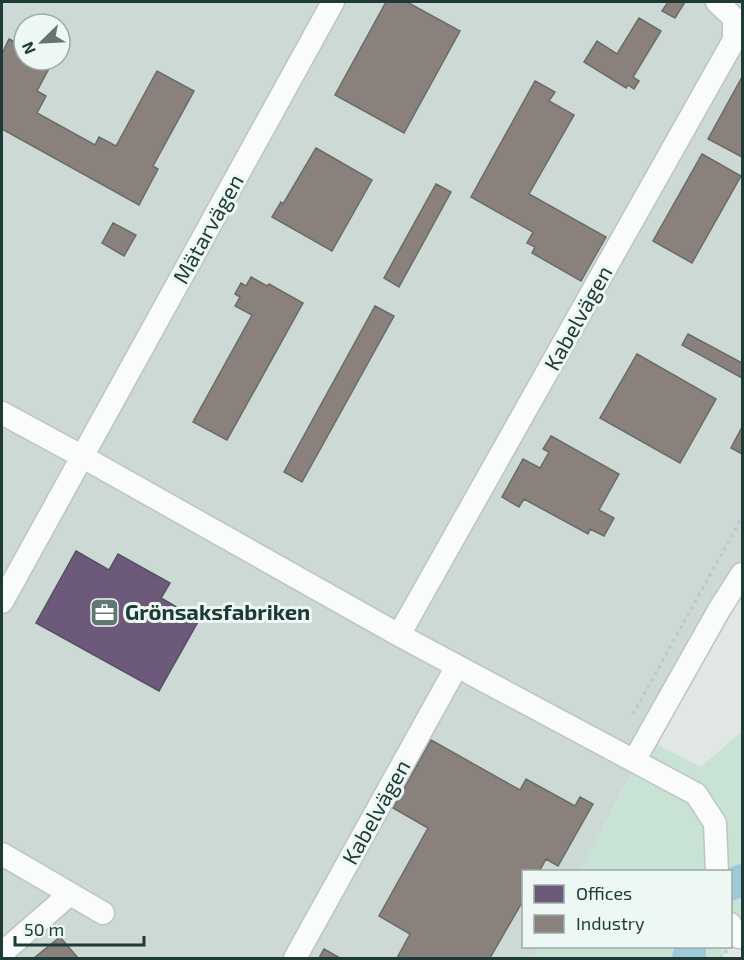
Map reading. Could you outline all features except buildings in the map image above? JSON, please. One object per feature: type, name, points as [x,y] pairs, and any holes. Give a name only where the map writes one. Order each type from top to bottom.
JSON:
[{"type":"street","name":"Mätarvägen","points":[[83,457],[333,2]]},
{"type":"street","name":"Kabelvägen","points":[[399,635],[734,40],[738,13],[717,2]]},
{"type":"street","points":[[2,413],[399,635],[696,794],[715,823],[717,870]]},
{"type":"street","points":[[2,602],[83,457]]},
{"type":"street","points":[[634,761],[719,610],[742,574]]},
{"type":"street","name":"Kabelvägen","points":[[295,958],[457,666]]},
{"type":"street","points":[[2,854],[103,913]]},
{"type":"street","points":[[2,953],[70,894]]},
{"type":"path","points":[[633,714],[742,517]]},
{"type":"shaded area","points":[[2,2],[742,2],[742,566],[581,870],[522,870],[522,948],[539,948],[533,958],[2,958]]},
{"type":"green space","points":[[742,731],[742,934],[732,945],[732,870],[581,870],[650,741],[701,767]]},
{"type":"green space","points":[[539,948],[729,948],[720,958],[533,958]]},
{"type":"waterway","points":[[732,884],[742,880]]},
{"type":"waterway","points":[[688,958],[690,948]]},
{"type":"place","name":"Grönsaksfabriken","points":[[104,612]]}]
